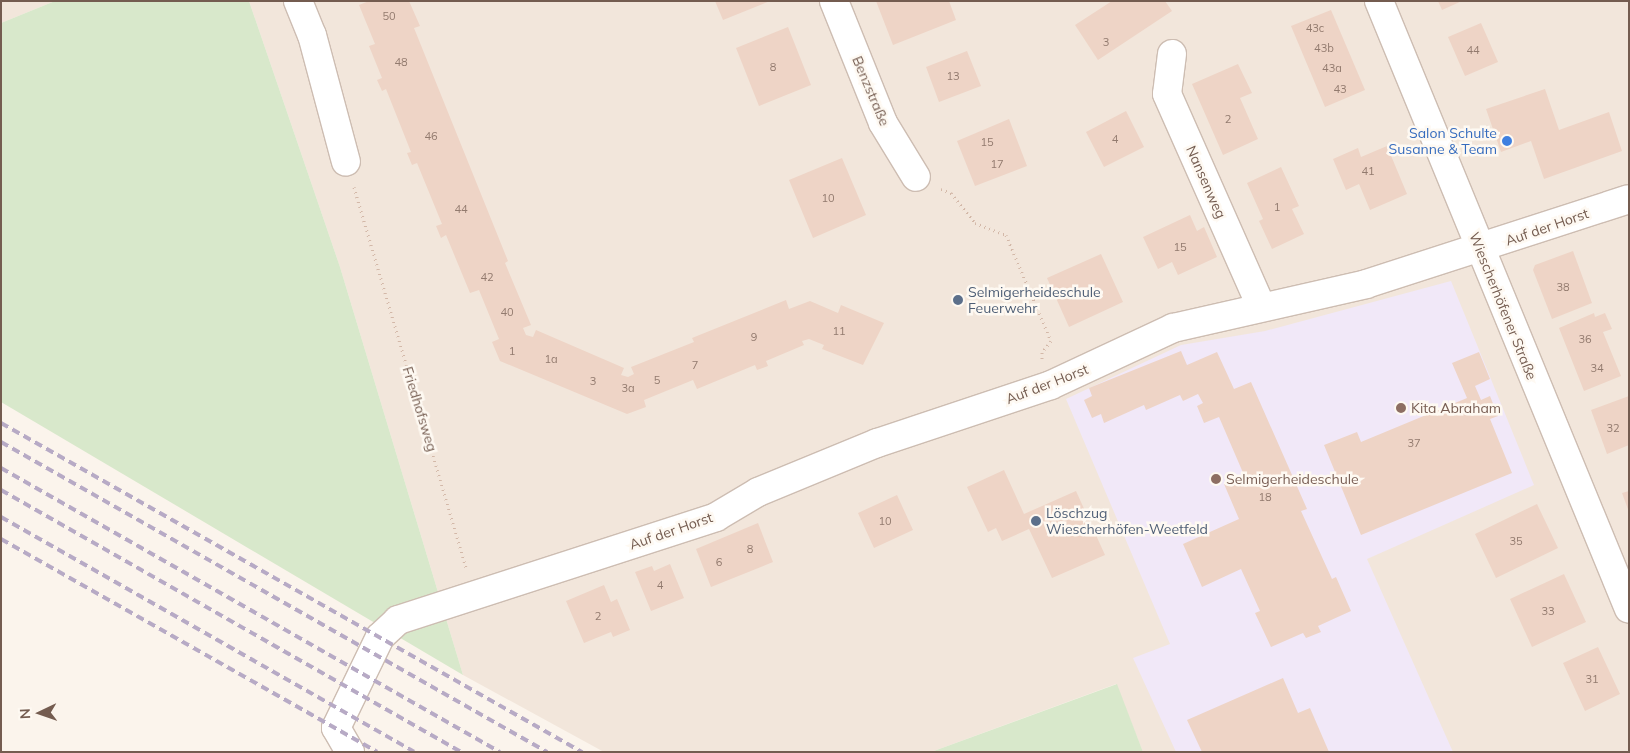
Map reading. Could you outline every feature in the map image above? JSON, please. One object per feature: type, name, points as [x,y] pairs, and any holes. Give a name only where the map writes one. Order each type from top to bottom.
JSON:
[{"type":"street","points":[[298,1],[312,35],[346,162]]},
{"type":"street","name":"Benzstraße","points":[[834,1],[883,123],[916,177]]},
{"type":"street","name":"Wiescherhöfener Straße","points":[[1378,1],[1448,167],[1478,250],[1571,464],[1629,609]]},
{"type":"street","name":"Nansenweg","points":[[1172,54],[1167,94],[1261,306]]},
{"type":"street","name":"Auf der Horst","points":[[474,594],[716,516],[758,492],[877,443],[1051,385],[1173,328],[1261,306],[1366,284],[1478,250],[1629,199]]},
{"type":"street","points":[[350,752],[336,728],[380,637],[398,620],[474,594]]},
{"type":"path","name":"Friedhofsweg","points":[[346,162],[474,594]]},
{"type":"path","points":[[916,177],[951,193],[975,224],[1006,235],[1051,341],[1042,352],[1043,371],[1051,385]]},
{"type":"shaded area","points":[[1,1],[55,1],[1,23]]},
{"type":"shaded area","points":[[249,1],[1629,1],[1629,752],[1143,752],[1116,684],[931,752],[604,752],[463,675],[340,267]]},
{"type":"shaded area","name":"Selmigerheideschule","points":[[1451,281],[1534,485],[1367,559],[1453,752],[1176,752],[1133,658],[1170,644],[1066,399],[1181,345],[1265,331]]},
{"type":"green space","points":[[55,1],[249,1],[340,267],[463,675],[1,402],[1,23]]},
{"type":"green space","points":[[1117,684],[1143,752],[931,752]]},
{"type":"building","points":[[369,1],[409,1],[420,26],[414,28],[508,261],[505,263],[531,325],[523,328],[526,335],[533,337],[536,330],[624,368],[621,375],[628,377],[634,374],[631,367],[694,342],[692,338],[786,300],[789,309],[810,301],[838,313],[841,305],[884,323],[863,365],[822,349],[824,345],[809,339],[802,341],[804,345],[766,361],[768,366],[757,370],[755,365],[697,389],[693,380],[644,400],[646,407],[627,414],[500,361],[492,342],[499,339],[479,290],[470,293],[446,235],[441,238],[436,226],[442,224],[417,163],[412,165],[407,153],[411,152],[386,89],[382,91],[377,80],[382,78],[369,46],[375,44],[359,5]]},
{"type":"building","points":[[715,1],[770,1],[723,20]]},
{"type":"building","points":[[876,1],[949,1],[956,20],[893,45]]},
{"type":"building","points":[[1112,1],[1165,1],[1172,11],[1098,60],[1075,25]]},
{"type":"building","points":[[1438,1],[1462,1],[1442,10]]},
{"type":"building","points":[[1331,10],[1365,90],[1325,107],[1291,26]]},
{"type":"building","points":[[1481,23],[1498,62],[1465,76],[1448,37]]},
{"type":"building","points":[[788,27],[811,85],[759,106],[736,48]]},
{"type":"building","points":[[967,51],[981,86],[939,102],[926,67]]},
{"type":"building","points":[[1238,64],[1252,93],[1240,98],[1258,139],[1223,155],[1192,84]]},
{"type":"building","points":[[1545,89],[1559,130],[1609,112],[1622,151],[1544,179],[1531,141],[1501,152],[1486,109]]},
{"type":"building","points":[[1126,111],[1144,147],[1104,167],[1086,132]]},
{"type":"building","points":[[1009,119],[1027,166],[975,186],[957,141]]},
{"type":"building","points":[[1387,146],[1407,194],[1370,210],[1359,184],[1346,190],[1333,159],[1358,148],[1361,157]]},
{"type":"building","points":[[842,158],[866,215],[813,238],[789,180]]},
{"type":"building","points":[[1281,167],[1299,206],[1292,209],[1304,234],[1272,249],[1259,221],[1263,219],[1247,183]]},
{"type":"building","points":[[1190,215],[1197,231],[1204,227],[1217,257],[1178,275],[1172,262],[1158,269],[1143,237]]},
{"type":"building","points":[[1573,251],[1592,303],[1552,319],[1533,270],[1535,265]]},
{"type":"building","points":[[1101,254],[1123,302],[1069,327],[1047,278]]},
{"type":"building","points":[[1594,313],[1595,317],[1605,313],[1612,329],[1603,332],[1621,376],[1584,391],[1559,328]]},
{"type":"building","points":[[1181,351],[1187,365],[1217,352],[1234,389],[1251,382],[1307,509],[1301,511],[1332,579],[1336,577],[1351,611],[1318,626],[1321,632],[1306,638],[1303,633],[1271,647],[1255,613],[1260,611],[1241,569],[1202,587],[1183,544],[1239,519],[1224,484],[1244,475],[1219,417],[1204,423],[1197,406],[1203,403],[1198,394],[1183,401],[1180,395],[1146,410],[1144,405],[1104,423],[1101,414],[1092,418],[1084,400],[1092,396],[1089,388]]},
{"type":"building","points":[[1479,352],[1490,379],[1475,386],[1481,400],[1490,396],[1498,416],[1490,419],[1512,473],[1361,535],[1324,445],[1357,432],[1361,442],[1467,398],[1452,363]]},
{"type":"building","points":[[1629,396],[1629,445],[1607,454],[1591,410]]},
{"type":"building","name":"Löschzug Wiescherhöfen-Weetfeld","points":[[1004,470],[1024,514],[1076,491],[1105,555],[1052,578],[1029,529],[1002,541],[996,528],[988,532],[967,487]]},
{"type":"building","points":[[1629,491],[1629,512],[1622,493]]},
{"type":"building","points":[[897,495],[913,530],[874,548],[858,513]]},
{"type":"building","points":[[1537,504],[1558,548],[1496,578],[1475,534]]},
{"type":"building","points":[[758,523],[773,562],[711,587],[696,549]]},
{"type":"building","points":[[670,564],[684,598],[651,611],[635,572],[652,566],[654,571]]},
{"type":"building","points":[[1564,574],[1586,622],[1532,647],[1510,599]]},
{"type":"building","points":[[604,585],[611,602],[617,599],[630,630],[613,637],[611,632],[584,643],[566,601]]},
{"type":"building","points":[[1598,647],[1620,694],[1585,711],[1563,663]]},
{"type":"building","points":[[1283,678],[1298,713],[1310,708],[1329,752],[1202,752],[1187,720]]},
{"type":"railway","points":[[1,423],[582,752]]},
{"type":"railway","points":[[1,442],[547,752]]},
{"type":"railway","points":[[1,468],[500,752]]},
{"type":"railway","points":[[1,490],[461,752]]},
{"type":"railway","points":[[1,517],[414,752]]},
{"type":"railway","points":[[1,539],[377,752]]},
{"type":"place","name":"Salon Schulte Susanne & Team","points":[[1507,141]]},
{"type":"place","name":"Selmigerheideschule Feuerwehr","points":[[958,300]]},
{"type":"place","name":"Kita Abraham","points":[[1401,408]]},
{"type":"place","name":"Selmigerheideschule","points":[[1216,479]]},
{"type":"place","name":"Löschzug Wiescherhöfen-Weetfeld","points":[[1036,521]]}]
